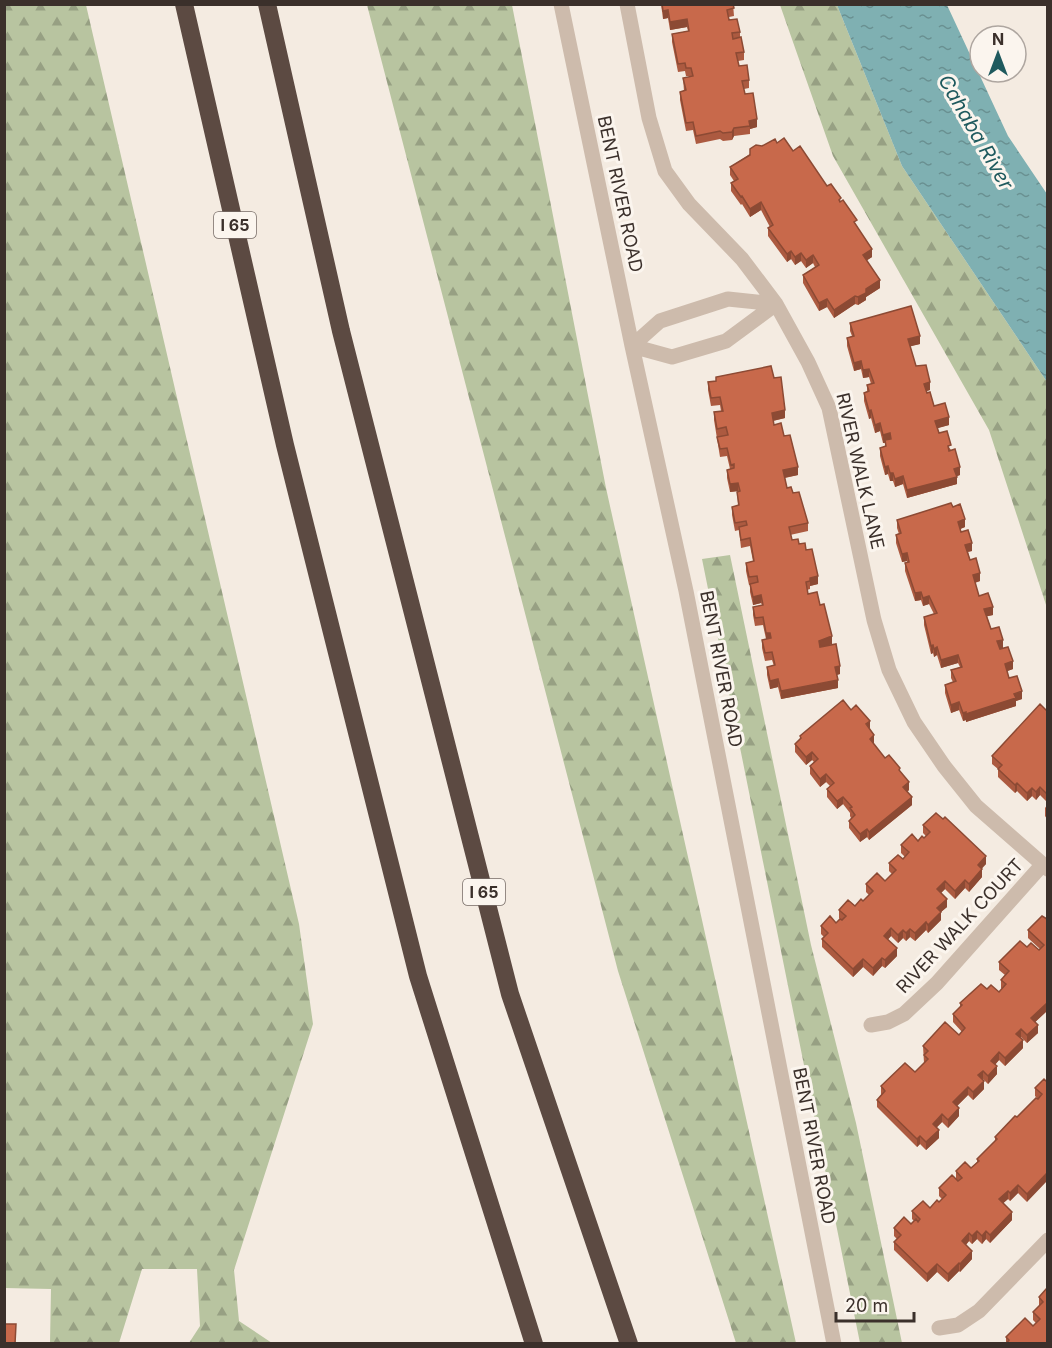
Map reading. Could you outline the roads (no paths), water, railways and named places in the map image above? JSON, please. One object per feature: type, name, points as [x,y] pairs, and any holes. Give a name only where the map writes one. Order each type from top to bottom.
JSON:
[{"type":"highway","name":"I 65","points":[[184,4],[285,445],[418,976],[534,1344]]},
{"type":"highway","name":"I 65","points":[[267,4],[341,331],[510,994],[629,1344]]},
{"type":"street","name":"BENT RIVER ROAD","points":[[561,4],[686,591],[834,1344]]},
{"type":"street","name":"RIVER WALK LANE","points":[[627,4],[650,118],[665,171],[689,204],[742,259],[776,304],[808,362],[829,408],[874,620],[889,670],[914,722],[944,766],[976,806],[1045,866]]},
{"type":"street","points":[[632,346],[660,321],[728,299],[776,304]]},
{"type":"street","points":[[632,346],[672,357],[726,341],[776,304]]},
{"type":"street","name":"RIVER WALK COURT","points":[[872,1025],[888,1022],[904,1014],[937,983],[1045,866]]},
{"type":"street","points":[[939,1328],[958,1325],[979,1311],[1047,1240]]},
{"type":"water","name":"Cahaba River","points":[[837,5],[947,5],[968,50],[968,84],[984,84],[1008,136],[1047,194],[1047,382],[902,166]]}]
